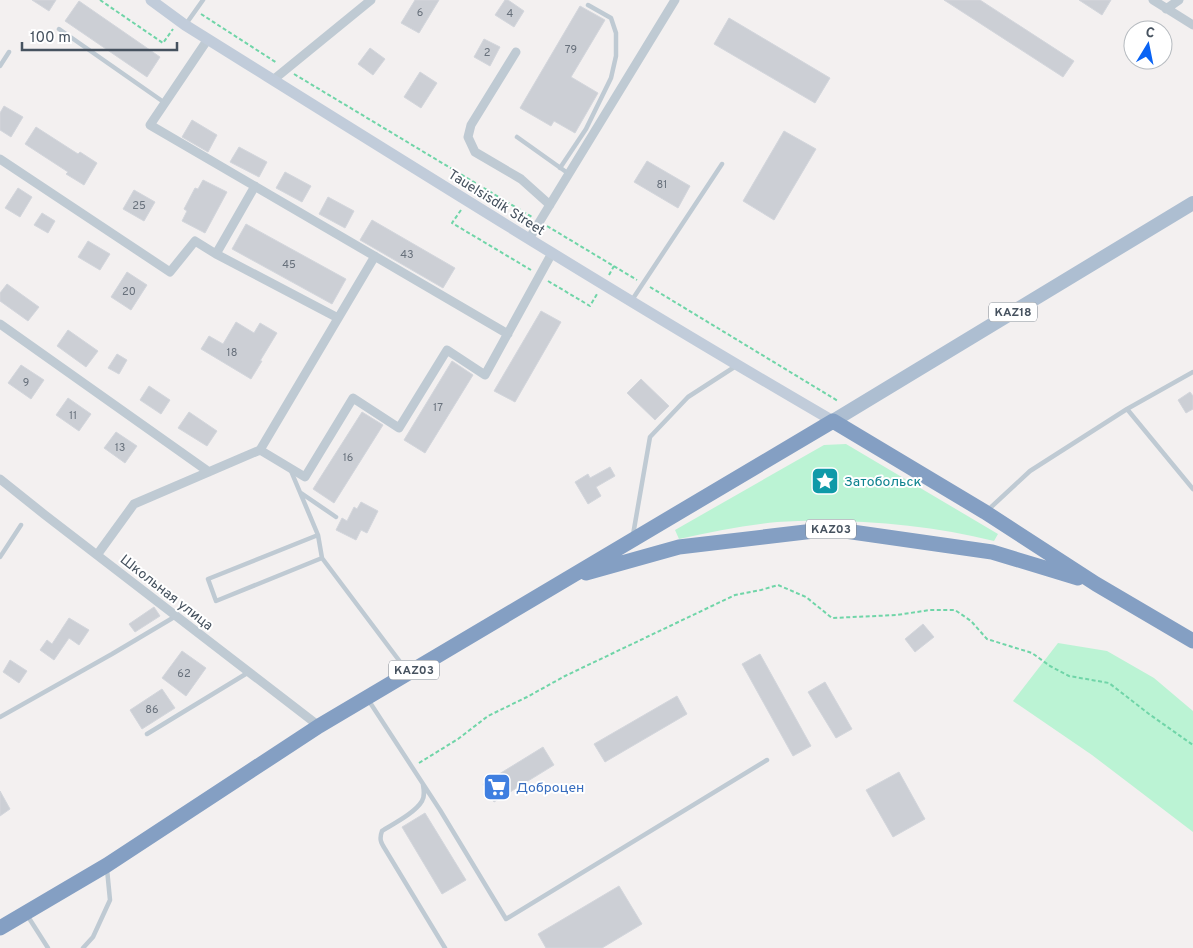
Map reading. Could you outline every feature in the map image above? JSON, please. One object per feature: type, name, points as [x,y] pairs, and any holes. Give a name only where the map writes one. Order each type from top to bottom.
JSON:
[{"type":"highway","name":"KАZ03","points":[[0,928],[107,865],[319,726],[833,421],[985,512],[1096,584],[1193,641]]},
{"type":"highway","name":"KАZ03","points":[[565,579],[679,547],[831,529],[992,552],[1096,584]]},
{"type":"main road","name":"KAZ18","points":[[833,421],[1193,203]]},
{"type":"street","name":"Tauelsisdik Street","points":[[151,0],[182,23],[529,239],[738,366],[833,421]]},
{"type":"street","points":[[273,80],[371,0]]},
{"type":"street","points":[[529,239],[675,0]]},
{"type":"street","points":[[1153,0],[1193,25]]},
{"type":"street","points":[[1166,9],[1179,0]]},
{"type":"street","points":[[208,39],[150,125],[508,334]]},
{"type":"street","points":[[516,52],[471,125],[468,137],[475,152],[521,179],[550,205]]},
{"type":"street","points":[[0,159],[170,272],[195,242],[338,318]]},
{"type":"street","points":[[216,254],[255,186]]},
{"type":"street","points":[[260,450],[305,477],[353,398],[399,428],[446,350],[485,375],[552,253]]},
{"type":"street","points":[[97,555],[134,504],[260,450],[375,256]]},
{"type":"street","points":[[0,324],[209,472]]},
{"type":"street","name":"Школьная улица","points":[[0,479],[319,726]]},
{"type":"lane","points":[[182,23],[195,11],[203,0]]},
{"type":"lane","points":[[560,168],[586,129],[611,78],[616,56],[616,33],[611,18],[588,5]]},
{"type":"lane","points":[[60,29],[165,103]]},
{"type":"lane","points":[[0,66],[9,52]]},
{"type":"lane","points":[[517,137],[569,174]]},
{"type":"lane","points":[[631,301],[722,164]]},
{"type":"lane","points":[[632,540],[650,437],[688,397],[738,366]]},
{"type":"lane","points":[[985,512],[1030,471],[1127,409],[1193,372]]},
{"type":"lane","points":[[1127,409],[1193,489]]},
{"type":"lane","points":[[290,467],[318,535],[322,558],[409,673]]},
{"type":"lane","points":[[300,492],[336,517]]},
{"type":"lane","points":[[0,557],[21,525]]},
{"type":"lane","points":[[318,535],[208,579],[216,601],[322,558]]},
{"type":"lane","points":[[0,717],[176,616]]},
{"type":"lane","points":[[147,734],[249,672]]},
{"type":"lane","points":[[366,698],[423,784],[506,919],[767,760]]},
{"type":"lane","points":[[423,784],[424,795],[422,802],[416,809],[382,831],[380,836],[385,850],[445,948]]},
{"type":"lane","points":[[83,948],[93,938],[110,900],[107,865]]},
{"type":"lane","points":[[26,914],[48,948]]},
{"type":"path","points":[[100,0],[163,43],[182,23]]},
{"type":"path","points":[[195,11],[286,69],[838,401]]},
{"type":"path","points":[[466,200],[452,223],[590,306],[614,266]]},
{"type":"path","points":[[411,766],[458,740],[488,716],[565,676],[735,595],[778,585],[806,597],[832,618],[897,615],[930,610],[955,610],[971,621],[986,639],[1032,653],[1050,666],[1069,676],[1109,683],[1193,745]]},
{"type":"green space","points":[[846,444],[998,534],[994,541],[914,526],[831,521],[765,523],[679,539],[675,530],[824,445]]},
{"type":"green space","points":[[1058,643],[1107,651],[1154,678],[1193,711],[1193,832],[1092,755],[1013,701]]},
{"type":"building","points":[[32,0],[56,0],[49,11]]},
{"type":"building","points":[[415,0],[439,0],[419,33],[401,23]]},
{"type":"building","points":[[505,0],[508,0],[524,11],[514,27],[495,15]]},
{"type":"building","points":[[944,0],[980,0],[1074,61],[1063,77]]},
{"type":"building","points":[[1079,0],[1111,0],[1102,15]]},
{"type":"building","points":[[79,1],[160,57],[147,77],[65,21]]},
{"type":"building","points":[[580,6],[605,20],[571,77],[598,93],[575,133],[554,121],[551,126],[520,108]]},
{"type":"building","points":[[729,18],[830,78],[815,103],[714,44]]},
{"type":"building","points":[[484,39],[500,47],[490,66],[474,57]]},
{"type":"building","points":[[370,48],[385,59],[373,75],[358,64]]},
{"type":"building","points":[[420,72],[437,83],[421,108],[404,97]]},
{"type":"building","points":[[4,106],[23,117],[11,137],[0,130],[0,113]]},
{"type":"building","points":[[192,120],[217,135],[208,152],[182,137]]},
{"type":"building","points":[[36,127],[78,154],[80,152],[97,163],[84,185],[66,174],[68,172],[25,144]]},
{"type":"building","points":[[784,131],[816,149],[774,220],[743,201]]},
{"type":"building","points":[[239,147],[267,162],[259,177],[230,162]]},
{"type":"building","points":[[647,161],[690,186],[678,208],[634,182]]},
{"type":"building","points":[[285,172],[311,186],[302,202],[276,188]]},
{"type":"building","points":[[203,180],[227,192],[205,233],[182,221],[187,211],[184,209],[195,188],[198,189]]},
{"type":"building","points":[[18,188],[32,197],[20,217],[5,208]]},
{"type":"building","points":[[134,190],[155,202],[144,221],[123,209]]},
{"type":"building","points":[[328,197],[354,211],[345,228],[319,214]]},
{"type":"building","points":[[42,213],[55,221],[48,233],[34,225]]},
{"type":"building","points":[[372,220],[455,268],[443,288],[360,240]]},
{"type":"building","points":[[246,224],[346,279],[332,304],[232,249]]},
{"type":"building","points":[[88,241],[110,254],[100,270],[78,257]]},
{"type":"building","points":[[127,272],[147,285],[131,310],[111,297]]},
{"type":"building","points":[[7,284],[39,307],[28,321],[0,301],[0,293]]},
{"type":"building","points":[[541,311],[561,322],[515,402],[494,391]]},
{"type":"building","points":[[236,322],[254,333],[260,323],[277,333],[251,379],[201,349],[209,336],[223,344]]},
{"type":"building","points":[[68,330],[98,351],[86,367],[57,346]]},
{"type":"building","points":[[117,354],[127,360],[119,374],[108,368]]},
{"type":"building","points":[[452,361],[473,375],[425,453],[404,440]]},
{"type":"building","points":[[21,365],[44,380],[31,399],[8,383]]},
{"type":"building","points":[[641,379],[669,406],[655,420],[627,393]]},
{"type":"building","points":[[149,386],[170,400],[161,414],[140,400]]},
{"type":"building","points":[[1190,392],[1193,396],[1193,409],[1186,413],[1178,400]]},
{"type":"building","points":[[68,398],[91,414],[79,431],[56,415]]},
{"type":"building","points":[[189,412],[217,431],[207,446],[178,428]]},
{"type":"building","points":[[362,412],[383,425],[334,503],[313,489]]},
{"type":"building","points":[[116,432],[137,446],[125,463],[104,448]]},
{"type":"building","points":[[610,467],[615,476],[596,487],[601,496],[588,504],[575,482],[588,474],[590,478]]},
{"type":"building","points":[[361,502],[378,511],[367,533],[361,530],[356,540],[336,530],[342,518],[347,521],[354,507],[357,509]]},
{"type":"building","points":[[154,607],[160,616],[135,632],[129,624]]},
{"type":"building","points":[[69,618],[89,630],[79,645],[69,638],[54,660],[40,650],[47,640],[52,644]]},
{"type":"building","points":[[923,624],[934,637],[915,652],[905,639]]},
{"type":"building","points":[[182,651],[206,668],[186,696],[162,678]]},
{"type":"building","points":[[760,654],[811,746],[793,756],[742,664]]},
{"type":"building","points":[[10,660],[27,671],[19,683],[3,672]]},
{"type":"building","points":[[825,682],[852,729],[836,738],[808,692]]},
{"type":"building","points":[[162,689],[175,708],[142,729],[130,710]]},
{"type":"building","points":[[677,696],[687,714],[605,762],[594,744]]},
{"type":"building","points":[[543,747],[554,765],[494,802],[483,784]]},
{"type":"building","points":[[899,772],[925,819],[893,837],[866,790]]},
{"type":"building","points":[[0,791],[10,809],[0,816]]},
{"type":"building","points":[[425,813],[466,880],[442,894],[402,827]]},
{"type":"building","points":[[619,886],[642,924],[602,948],[546,948],[538,934]]},
{"type":"place","name":"Затобольск","points":[[825,481]]},
{"type":"place","name":"Доброцен","points":[[497,787]]}]
